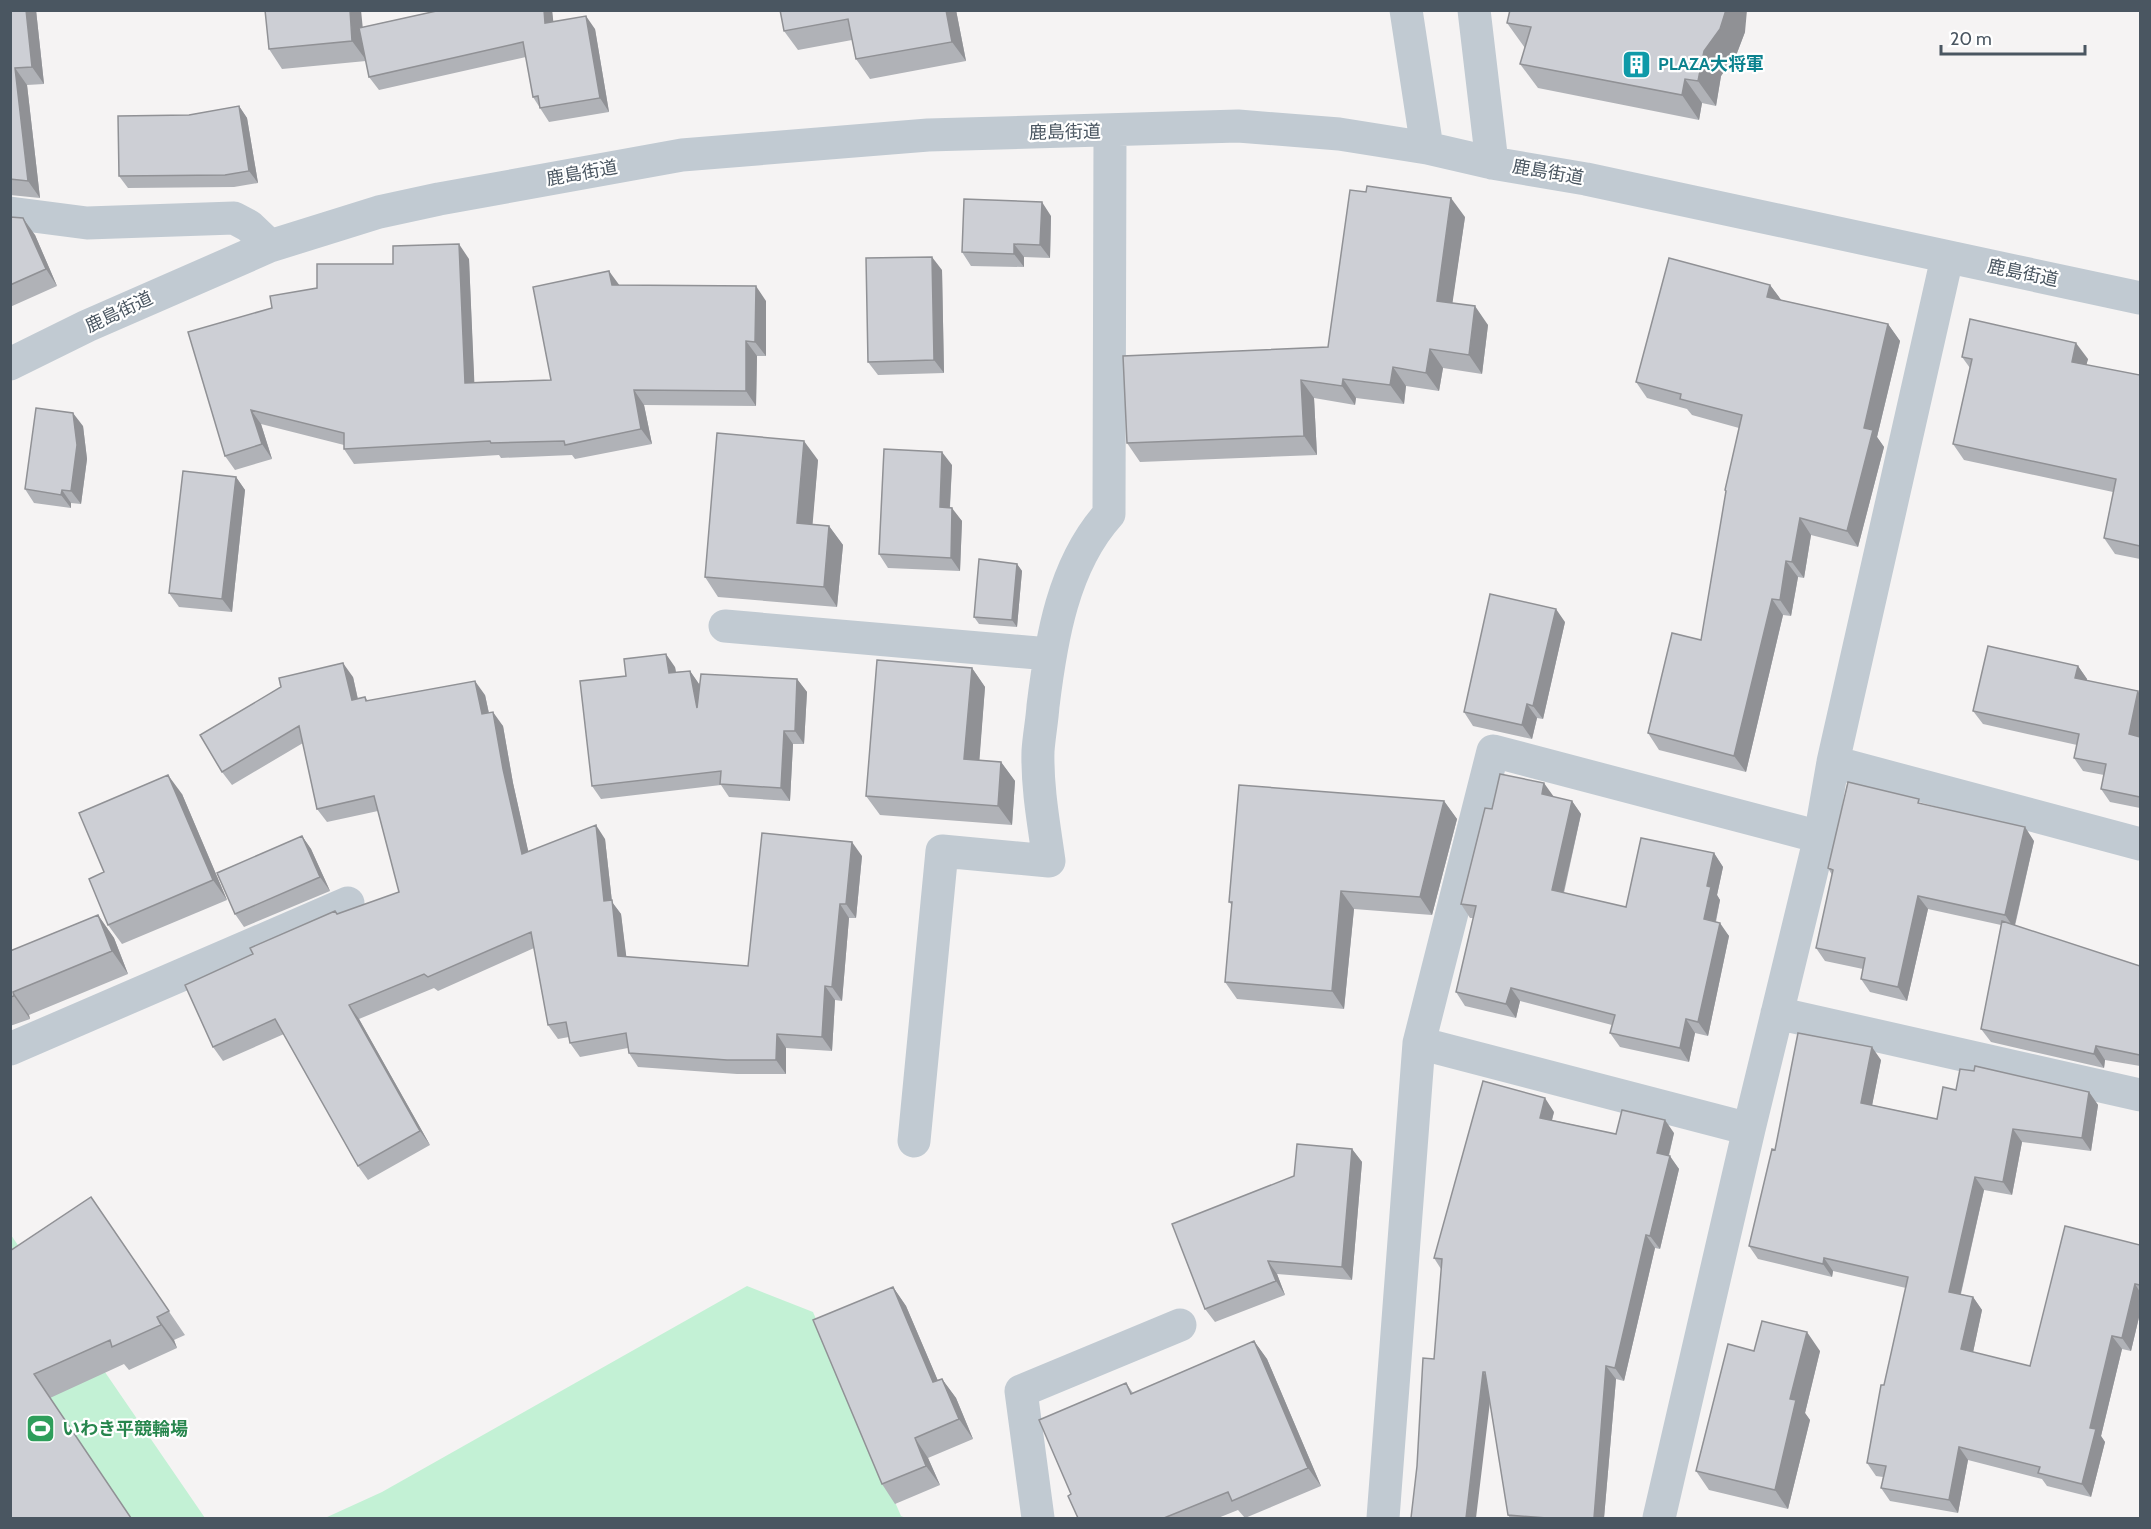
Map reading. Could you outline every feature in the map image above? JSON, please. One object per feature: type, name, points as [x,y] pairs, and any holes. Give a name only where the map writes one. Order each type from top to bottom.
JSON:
[{"type":"street","points":[[1406,10],[1426,148]]},
{"type":"street","points":[[1474,10],[1492,163]]},
{"type":"street","name":"鹿島街道","points":[[10,364],[98,321],[270,246],[379,212],[682,155],[928,135],[1238,126],[1339,134],[1586,178],[2140,298]]},
{"type":"street","points":[[914,1141],[942,851],[1049,861],[1041,802],[1038,752],[1049,654],[1065,593],[1092,532],[1109,514],[1110,131]]},
{"type":"street","points":[[10,213],[87,223],[234,218],[249,226],[270,246]]},
{"type":"street","points":[[1659,1518],[1749,1129],[1820,837],[1833,762],[1947,258]]},
{"type":"street","points":[[725,626],[1049,654]]},
{"type":"street","points":[[1383,1518],[1419,1042],[1493,752],[1820,837]]},
{"type":"street","points":[[1833,762],[2140,844]]},
{"type":"street","points":[[10,1049],[348,903]]},
{"type":"street","points":[[1777,1013],[2140,1095]]},
{"type":"street","points":[[1419,1042],[1749,1129]]},
{"type":"street","points":[[1038,1518],[1021,1391],[1180,1325]]},
{"type":"green space","name":"いわき平競輪場","points":[[11,1235],[205,1518],[11,1518]]},
{"type":"green space","points":[[747,1286],[813,1312],[901,1516],[906,1518],[325,1518],[382,1492]]},
{"type":"building","points":[[10,10],[26,10],[32,67],[15,68],[28,181],[10,179]]},
{"type":"building","points":[[265,10],[350,10],[352,41],[269,49]]},
{"type":"building","points":[[441,10],[544,10],[545,23],[586,16],[600,98],[540,108],[538,96],[533,97],[523,42],[369,77],[359,28]]},
{"type":"building","points":[[780,10],[946,10],[952,42],[856,59],[848,19],[784,31]]},
{"type":"building","name":"PLAZA大将軍","points":[[1510,10],[1726,10],[1720,29],[1704,51],[1698,81],[1685,79],[1682,95],[1520,64],[1531,27],[1507,23]]},
{"type":"building","points":[[239,106],[249,171],[225,175],[119,176],[118,116],[189,115]]},
{"type":"building","points":[[1367,186],[1451,198],[1437,301],[1475,306],[1469,355],[1430,349],[1426,373],[1393,367],[1390,385],[1343,379],[1342,386],[1301,380],[1304,436],[1127,443],[1123,356],[1328,347],[1350,190],[1366,192]]},
{"type":"building","points":[[964,199],[1042,202],[1040,245],[1014,244],[1014,254],[962,252]]},
{"type":"building","points":[[10,217],[23,218],[46,269],[10,285]]},
{"type":"building","points":[[459,244],[465,383],[551,380],[533,287],[609,271],[612,285],[756,286],[755,342],[746,341],[746,391],[634,390],[641,429],[565,445],[564,441],[491,443],[490,441],[344,449],[344,433],[251,410],[262,444],[225,456],[188,332],[272,308],[270,296],[317,288],[317,264],[393,264],[393,246]]},
{"type":"building","points":[[932,257],[934,360],[868,362],[866,258]]},
{"type":"building","points":[[1669,258],[1770,285],[1767,297],[1888,324],[1864,428],[1873,430],[1847,531],[1800,518],[1792,562],[1786,561],[1780,600],[1772,599],[1734,756],[1648,733],[1672,633],[1701,640],[1725,490],[1742,415],[1680,399],[1681,394],[1636,382]]},
{"type":"building","points":[[1970,319],[2076,343],[2072,362],[2140,375],[2140,546],[2104,538],[2116,479],[1953,444],[1972,359],[1962,357]]},
{"type":"building","points":[[36,408],[73,413],[77,445],[71,491],[62,490],[61,495],[25,489]]},
{"type":"building","points":[[717,433],[804,441],[797,523],[829,526],[824,587],[705,577]]},
{"type":"building","points":[[884,449],[942,452],[940,507],[952,508],[951,558],[879,554]]},
{"type":"building","points":[[183,471],[236,477],[222,599],[169,593]]},
{"type":"building","points":[[979,559],[1017,564],[1012,620],[974,617]]},
{"type":"building","points":[[1490,594],[1556,609],[1533,706],[1527,704],[1522,725],[1464,712]]},
{"type":"building","points":[[1988,646],[2078,666],[2075,678],[2138,691],[2129,734],[2140,737],[2140,797],[2101,789],[2106,764],[2074,758],[2079,734],[1973,711]]},
{"type":"building","points":[[666,654],[669,673],[690,671],[697,708],[701,674],[797,679],[795,731],[784,731],[781,788],[720,784],[721,771],[592,786],[580,681],[626,676],[624,659]]},
{"type":"building","points":[[877,660],[972,668],[964,759],[1001,762],[998,806],[866,796]]},
{"type":"building","points":[[343,663],[352,700],[365,697],[366,701],[475,681],[482,714],[493,712],[522,854],[596,825],[604,901],[612,900],[618,956],[748,966],[762,833],[852,842],[846,904],[840,904],[832,987],[825,986],[822,1037],[777,1034],[776,1060],[727,1060],[629,1053],[626,1033],[570,1043],[566,1022],[548,1025],[531,932],[428,977],[424,974],[349,1005],[420,1131],[358,1166],[275,1019],[213,1047],[185,985],[253,954],[250,948],[335,911],[337,914],[399,892],[374,796],[317,809],[299,726],[222,772],[200,735],[281,687],[279,678]]},
{"type":"building","points":[[1500,774],[1544,783],[1542,794],[1572,801],[1552,890],[1626,907],[1641,838],[1714,853],[1707,886],[1711,887],[1704,919],[1720,923],[1698,1022],[1686,1019],[1680,1048],[1610,1033],[1615,1015],[1511,988],[1506,1004],[1456,992],[1476,906],[1461,904],[1485,808],[1492,809]]},
{"type":"building","points":[[168,775],[213,880],[108,925],[89,879],[104,872],[79,813]]},
{"type":"building","points":[[1848,782],[1919,799],[1918,803],[2025,827],[2005,915],[1918,896],[1898,987],[1861,979],[1865,958],[1816,948],[1833,870],[1828,868]]},
{"type":"building","points":[[1239,785],[1444,801],[1420,897],[1341,891],[1332,991],[1225,982]]},
{"type":"building","points":[[302,836],[320,877],[235,914],[217,873]]},
{"type":"building","points":[[98,915],[112,951],[13,992],[14,996],[10,997],[10,951]]},
{"type":"building","points":[[2002,921],[2140,966],[2140,1055],[2096,1046],[2094,1054],[1981,1029]]},
{"type":"building","points":[[1798,1033],[1872,1047],[1861,1103],[1937,1119],[1943,1087],[1956,1090],[1960,1069],[1974,1071],[1975,1066],[2089,1092],[2082,1138],[2013,1129],[2003,1182],[1975,1177],[1949,1292],[1973,1297],[1961,1349],[2030,1366],[2065,1226],[2140,1245],[2140,1285],[2135,1284],[2122,1338],[2112,1336],[2090,1428],[2096,1429],[2082,1484],[2038,1473],[2040,1467],[1959,1447],[1949,1500],[1881,1488],[1886,1466],[1867,1463],[1881,1385],[1884,1385],[1908,1277],[1824,1258],[1823,1264],[1749,1246],[1772,1149],[1775,1150]]},
{"type":"building","points":[[1483,1081],[1545,1098],[1540,1118],[1616,1134],[1622,1110],[1665,1120],[1657,1153],[1670,1156],[1650,1236],[1646,1235],[1615,1368],[1606,1366],[1594,1518],[1508,1515],[1485,1372],[1483,1372],[1466,1518],[1411,1518],[1417,1466],[1423,1358],[1434,1359],[1442,1259],[1434,1258]]},
{"type":"building","points":[[1297,1144],[1352,1149],[1342,1267],[1268,1261],[1276,1281],[1205,1309],[1172,1224],[1294,1176]]},
{"type":"building","points":[[91,1197],[169,1311],[157,1317],[161,1325],[112,1347],[110,1340],[34,1374],[131,1518],[10,1518],[10,1251]]},
{"type":"building","points":[[893,1287],[933,1382],[942,1379],[959,1419],[915,1438],[926,1466],[882,1484],[813,1320]]},
{"type":"building","points":[[1762,1321],[1807,1332],[1790,1399],[1796,1400],[1775,1490],[1696,1471],[1728,1344],[1754,1351]]},
{"type":"building","points":[[1254,1341],[1308,1468],[1232,1501],[1228,1492],[1164,1518],[1078,1518],[1068,1496],[1071,1494],[1039,1420],[1126,1383],[1131,1394]]},
{"type":"place","name":"PLAZA大将軍","points":[[1637,64]]},
{"type":"place","name":"いわき平競輪場","points":[[41,1429]]}]
